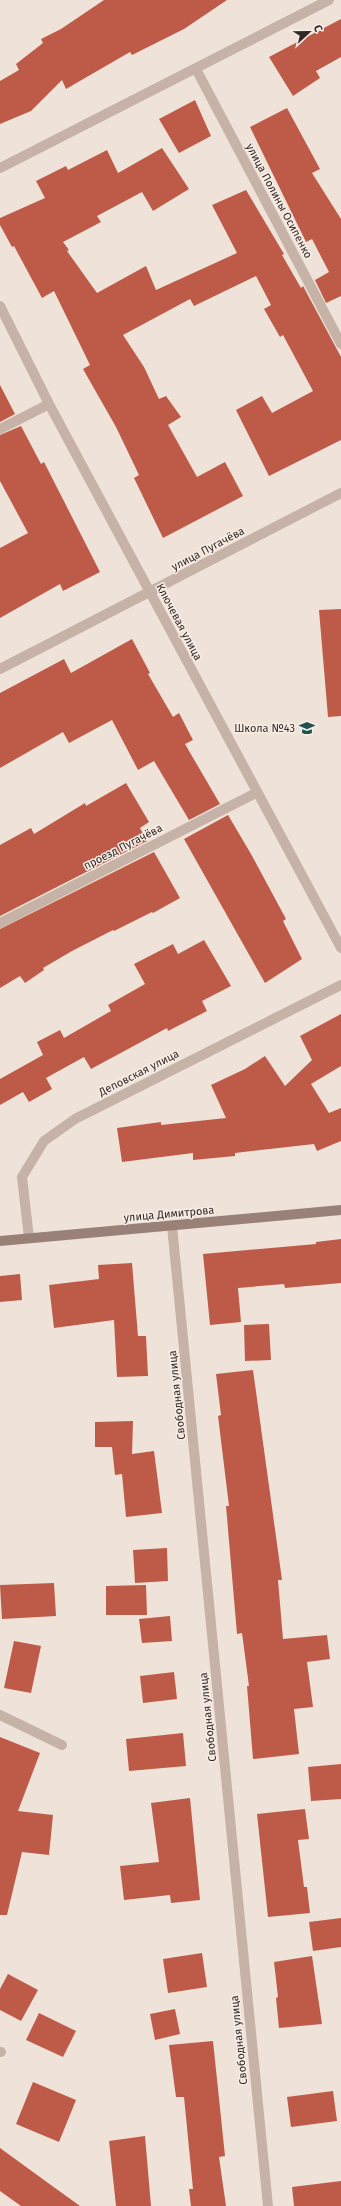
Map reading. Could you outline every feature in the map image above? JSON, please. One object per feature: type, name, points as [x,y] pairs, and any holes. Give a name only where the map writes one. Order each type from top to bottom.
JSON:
[{"type":"street","points":[[0,168],[329,0]]},
{"type":"street","name":"улица Полины Осипенко","points":[[196,69],[341,344]]},
{"type":"street","name":"Ключевая улица","points":[[0,306],[49,404],[256,793],[341,948]]},
{"type":"street","points":[[0,429],[49,404]]},
{"type":"street","name":"улица Пугачёва","points":[[0,669],[341,493]]},
{"type":"street","name":"проезд Пугачёва","points":[[0,923],[256,793]]},
{"type":"street","name":"Деповская улица","points":[[29,1238],[22,1177],[44,1141],[75,1119],[341,985]]},
{"type":"street","name":"улица Димитрова","points":[[0,1241],[341,1210]]},
{"type":"street","name":"Свободная улица","points":[[172,1226],[268,2206]]},
{"type":"street","points":[[0,1715],[62,1745]]},
{"type":"building","points":[[104,0],[227,0],[184,29],[132,55],[130,52],[66,89],[62,80],[31,111],[0,124],[0,81],[19,70],[16,64],[43,43],[41,39],[61,29]]},
{"type":"building","points":[[341,19],[341,57],[316,71],[320,78],[293,96],[269,57]]},
{"type":"building","points":[[195,100],[211,136],[179,153],[159,119]]},
{"type":"building","points":[[287,108],[320,169],[312,173],[341,219],[341,296],[326,303],[315,280],[329,272],[312,239],[306,242],[250,127]]},
{"type":"building","points":[[162,148],[189,189],[153,211],[142,192],[97,216],[101,222],[63,242],[69,250],[67,251],[97,293],[146,266],[156,290],[237,253],[212,205],[246,190],[284,254],[282,255],[301,288],[303,286],[341,357],[341,440],[269,476],[236,410],[262,396],[272,413],[313,391],[283,335],[280,337],[264,309],[271,305],[256,276],[194,306],[190,299],[123,335],[144,367],[159,399],[166,396],[181,417],[168,425],[197,477],[225,462],[243,496],[163,538],[134,478],[139,475],[116,427],[83,369],[90,365],[54,291],[42,298],[14,246],[12,247],[0,225],[0,218],[45,198],[36,181],[66,166],[68,170],[107,150],[118,173]]},
{"type":"building","points":[[0,385],[15,414],[0,422]]},
{"type":"building","points":[[21,426],[41,464],[44,462],[100,572],[63,591],[60,584],[0,618],[0,548],[28,533],[0,481],[0,435]]},
{"type":"building","points":[[341,609],[341,716],[328,717],[319,610]]},
{"type":"building","points":[[132,639],[150,673],[148,674],[173,717],[179,713],[193,740],[185,744],[220,804],[189,820],[154,761],[138,770],[112,720],[69,743],[63,732],[0,768],[0,693],[64,659],[71,673]]},
{"type":"building","points":[[126,783],[149,822],[140,828],[147,841],[0,916],[0,845],[31,828],[34,834],[85,803],[86,806]]},
{"type":"building","points":[[228,815],[286,919],[283,921],[302,959],[265,983],[184,839]]},
{"type":"building","points":[[154,852],[180,898],[153,913],[152,912],[114,931],[113,930],[72,951],[43,968],[44,970],[25,983],[20,976],[0,988],[0,929]]},
{"type":"building","points":[[204,940],[231,986],[202,1001],[207,1011],[168,1031],[167,1028],[91,1069],[84,1057],[46,1078],[52,1089],[29,1102],[23,1092],[0,1105],[0,1079],[43,1055],[37,1042],[60,1030],[64,1038],[111,1011],[108,1005],[145,984],[134,964],[173,944],[178,954]]},
{"type":"building","points":[[341,1014],[341,1066],[311,1084],[329,1113],[341,1108],[341,1141],[317,1151],[314,1144],[235,1153],[235,1156],[193,1160],[193,1153],[122,1162],[117,1128],[161,1122],[161,1125],[226,1118],[211,1085],[245,1069],[265,1056],[285,1086],[312,1060],[300,1036]]},
{"type":"building","points":[[341,1239],[341,1283],[285,1288],[284,1284],[238,1288],[241,1322],[210,1325],[203,1254],[316,1244],[316,1242]]},
{"type":"building","points":[[132,1263],[138,1336],[146,1336],[148,1376],[117,1377],[114,1320],[54,1328],[49,1285],[99,1279],[98,1265]]},
{"type":"building","points":[[20,1274],[22,1300],[0,1302],[0,1276]]},
{"type":"building","points":[[269,1324],[271,1360],[245,1361],[244,1325]]},
{"type":"building","points":[[253,1370],[282,1580],[278,1580],[283,1639],[327,1635],[330,1659],[307,1662],[313,1707],[294,1709],[299,1754],[253,1759],[247,1686],[249,1686],[242,1633],[237,1634],[226,1506],[229,1506],[218,1416],[221,1415],[216,1374]]},
{"type":"building","points":[[133,1421],[132,1454],[154,1451],[162,1513],[126,1517],[122,1474],[115,1475],[112,1447],[95,1447],[95,1422]]},
{"type":"building","points":[[167,1548],[168,1581],[135,1583],[133,1550]]},
{"type":"building","points":[[54,1583],[56,1616],[2,1619],[0,1585]]},
{"type":"building","points":[[146,1585],[147,1615],[106,1615],[106,1586]]},
{"type":"building","points":[[170,1616],[172,1641],[142,1643],[139,1619]]},
{"type":"building","points":[[14,1641],[41,1646],[31,1693],[4,1688]]},
{"type":"building","points":[[174,1672],[177,1699],[143,1703],[140,1676]]},
{"type":"building","points":[[183,1733],[186,1766],[129,1771],[126,1739]]},
{"type":"building","points":[[0,1737],[40,1753],[18,1811],[53,1815],[49,1855],[22,1852],[7,1915],[0,1915]]},
{"type":"building","points":[[341,1764],[341,1799],[311,1801],[308,1767]]},
{"type":"building","points":[[190,1798],[200,1900],[171,1903],[170,1895],[124,1900],[120,1866],[159,1862],[151,1803]]},
{"type":"building","points":[[305,1809],[309,1839],[298,1840],[304,1887],[307,1887],[310,1913],[268,1917],[257,1814]]},
{"type":"building","points":[[341,1918],[341,1947],[313,1951],[309,1922]]},
{"type":"building","points":[[202,1953],[207,1987],[168,1993],[163,1959]]},
{"type":"building","points":[[312,1956],[322,2024],[279,2028],[276,1998],[278,1997],[274,1962]]},
{"type":"building","points":[[8,1974],[38,1990],[21,2021],[0,2010],[0,1989]]},
{"type":"building","points":[[175,2009],[180,2034],[155,2040],[150,2014]]},
{"type":"building","points":[[39,2013],[76,2031],[63,2057],[26,2040]]},
{"type":"building","points":[[213,2041],[225,2156],[219,2157],[226,2206],[191,2206],[189,2189],[193,2189],[184,2097],[176,2097],[169,2045]]},
{"type":"building","points":[[33,2082],[76,2100],[59,2142],[16,2124]]},
{"type":"building","points":[[333,2091],[337,2121],[291,2127],[287,2097]]},
{"type":"building","points":[[145,2136],[151,2206],[116,2206],[109,2141]]},
{"type":"building","points":[[0,2148],[80,2206],[21,2206],[0,2191]]},
{"type":"building","points":[[341,2181],[341,2206],[294,2206],[292,2187]]},
{"type":"place","name":"Школа №43","points":[[307,728]]}]
